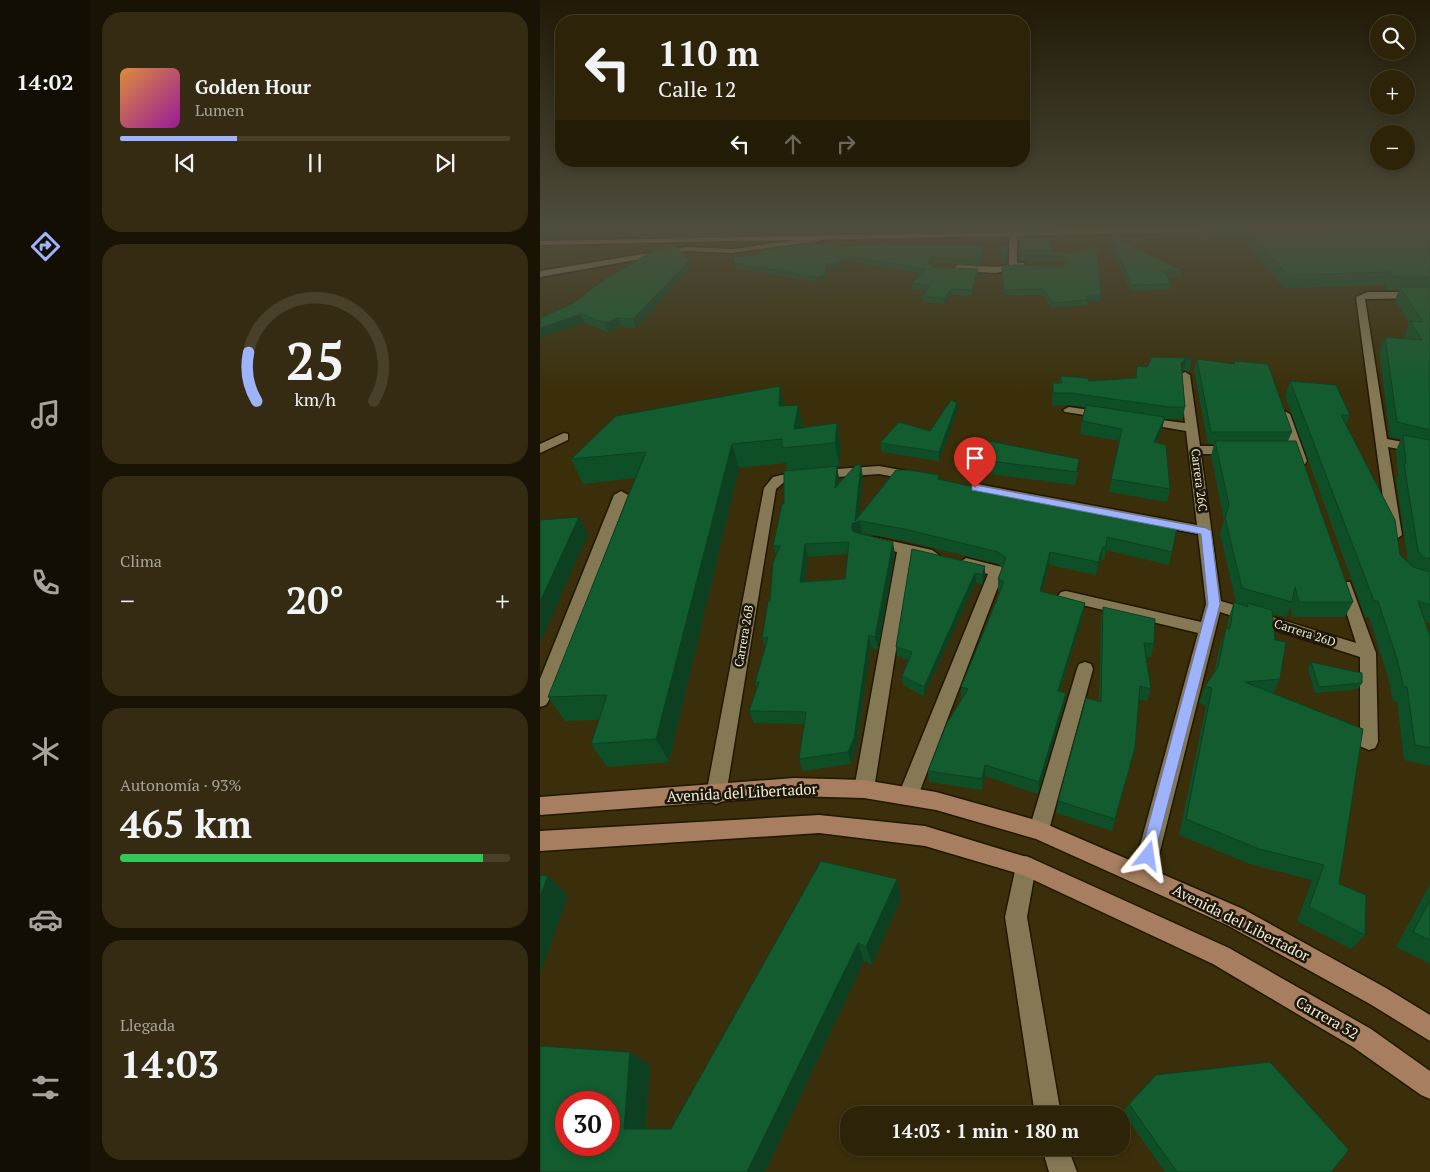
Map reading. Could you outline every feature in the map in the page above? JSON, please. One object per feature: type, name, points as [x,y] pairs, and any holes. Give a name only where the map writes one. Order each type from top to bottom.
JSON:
[{"type":"main road","name":"Avenida del Libertador","points":[[540,806],[794,788],[864,789],[936,801],[1039,830],[1235,917],[1378,996],[1430,1030]]},
{"type":"main road","points":[[540,841],[819,824],[925,836],[1026,866]]},
{"type":"main road","name":"Carrera 32","points":[[1026,866],[1221,956],[1362,1038],[1430,1086]]},
{"type":"street","points":[[1397,549],[1360,297],[1368,295],[1430,295]]},
{"type":"street","name":"Carrera 26C","points":[[1143,875],[1214,604],[1185,375]]},
{"type":"street","points":[[1279,398],[1292,450],[1307,478]]},
{"type":"street","points":[[1069,410],[1116,417]]},
{"type":"street","points":[[1135,420],[1192,428]]},
{"type":"street","points":[[540,448],[564,437]]},
{"type":"street","points":[[1381,442],[1430,451]]},
{"type":"street","points":[[1195,450],[1241,450]]},
{"type":"street","name":"Carrera 26B","points":[[716,795],[770,488],[778,480],[794,476],[879,470],[927,479]]},
{"type":"street","points":[[966,486],[1206,531]]},
{"type":"street","points":[[540,700],[622,495]]},
{"type":"street","points":[[862,540],[905,548],[997,571],[908,796]]},
{"type":"street","points":[[864,789],[905,548]]},
{"type":"street","points":[[1323,724],[1369,742],[1368,652],[1339,570]]},
{"type":"street","points":[[1066,596],[1207,629]]},
{"type":"street","name":"Carrera 26D","points":[[1214,604],[1368,652]]},
{"type":"street","points":[[1039,830],[1085,670]]},
{"type":"street","points":[[1026,866],[1016,917],[1047,1106]]},
{"type":"street","points":[[1058,1156],[1063,1172]]},
{"type":"building","points":[[598,285],[666,285],[633,319],[618,318],[605,323],[581,314],[540,328],[540,318],[572,304]]},
{"type":"building","points":[[922,285],[974,285],[972,290],[951,289],[944,299],[923,296],[930,286]]},
{"type":"building","points":[[1004,285],[1100,285],[1101,296],[1086,296],[1087,300],[1052,303],[1043,289],[1004,290]]},
{"type":"building","points":[[1400,287],[1430,287],[1430,430],[1397,422],[1385,337],[1422,340],[1410,321],[1423,322]]},
{"type":"building","points":[[1152,357],[1192,358],[1192,360],[1187,358],[1181,363],[1185,407],[1169,407],[1070,393],[1053,393],[1053,383],[1062,383],[1060,376],[1088,378],[1089,381],[1136,378],[1137,366],[1147,367]]},
{"type":"building","points":[[1197,359],[1235,364],[1234,361],[1268,364],[1292,432],[1211,432]]},
{"type":"building","points":[[1290,381],[1336,385],[1350,415],[1341,415],[1395,520],[1400,555],[1413,567],[1430,572],[1430,605],[1418,601],[1430,636],[1430,748],[1415,745],[1407,687],[1403,686],[1398,662],[1378,601],[1374,601]]},
{"type":"building","points":[[780,386],[779,406],[798,405],[794,429],[837,423],[835,443],[782,448],[782,439],[732,444],[656,739],[591,744],[607,695],[548,697],[646,452],[571,459],[616,416]]},
{"type":"building","points":[[951,400],[957,403],[939,452],[880,443],[899,422],[930,431]]},
{"type":"building","points":[[1086,405],[1165,417],[1154,442],[1166,445],[1170,489],[1111,479],[1122,429],[1082,421]]},
{"type":"building","points":[[1403,435],[1430,440],[1430,559],[1424,557],[1418,551],[1404,464],[1406,464]]},
{"type":"building","points":[[984,440],[1079,459],[1077,472],[982,460]]},
{"type":"building","points":[[1215,441],[1296,441],[1353,602],[1299,602],[1295,587],[1292,602],[1242,588],[1225,518],[1229,505]]},
{"type":"building","points":[[856,465],[861,465],[855,521],[896,470],[909,470],[939,475],[938,479],[1077,510],[1177,528],[1172,552],[1107,537],[1106,547],[1103,547],[1098,562],[1050,552],[1040,591],[1085,603],[1058,691],[1066,693],[1039,782],[985,765],[982,779],[928,771],[947,723],[968,689],[961,687],[1004,582],[998,579],[1006,558],[998,552],[904,529],[860,521],[853,523],[851,528],[854,532],[893,542],[875,637],[869,635],[854,738],[848,752],[799,759],[806,712],[749,711],[759,682],[755,683],[768,637],[762,638],[768,601],[770,601],[773,563],[780,546],[773,546],[782,504],[784,504],[784,471],[837,466],[835,488]],"holes":[[[849,542],[845,579],[800,582],[805,544]]]},
{"type":"building","points":[[579,517],[540,602],[540,520]]},
{"type":"building","points":[[912,549],[985,566],[982,575],[975,573],[924,687],[902,676],[912,652],[896,647]]},
{"type":"building","points":[[1234,602],[1248,607],[1247,603],[1272,610],[1275,640],[1286,642],[1280,679],[1245,682],[1363,729],[1339,884],[1366,895],[1365,935],[1309,907],[1324,865],[1259,849],[1186,819],[1212,688],[1205,686],[1218,667],[1226,628],[1230,629]]},
{"type":"building","points":[[1103,607],[1155,619],[1154,644],[1144,643],[1151,689],[1140,686],[1135,748],[1115,819],[1058,801],[1086,698],[1101,702]]},
{"type":"building","points":[[1311,662],[1362,673],[1362,683],[1319,687]]},
{"type":"building","points":[[821,861],[897,879],[866,947],[858,943],[747,1172],[540,1172],[540,1046],[630,1052],[624,1129],[671,1129]]},
{"type":"building","points":[[540,875],[548,876],[540,897]]},
{"type":"building","points":[[1430,900],[1430,940],[1413,932]]},
{"type":"building","points":[[1270,1062],[1349,1150],[1331,1172],[1177,1172],[1129,1104],[1156,1075]]},
{"type":"route","points":[[975,488],[1206,531],[1214,604],[1148,856]]}]
